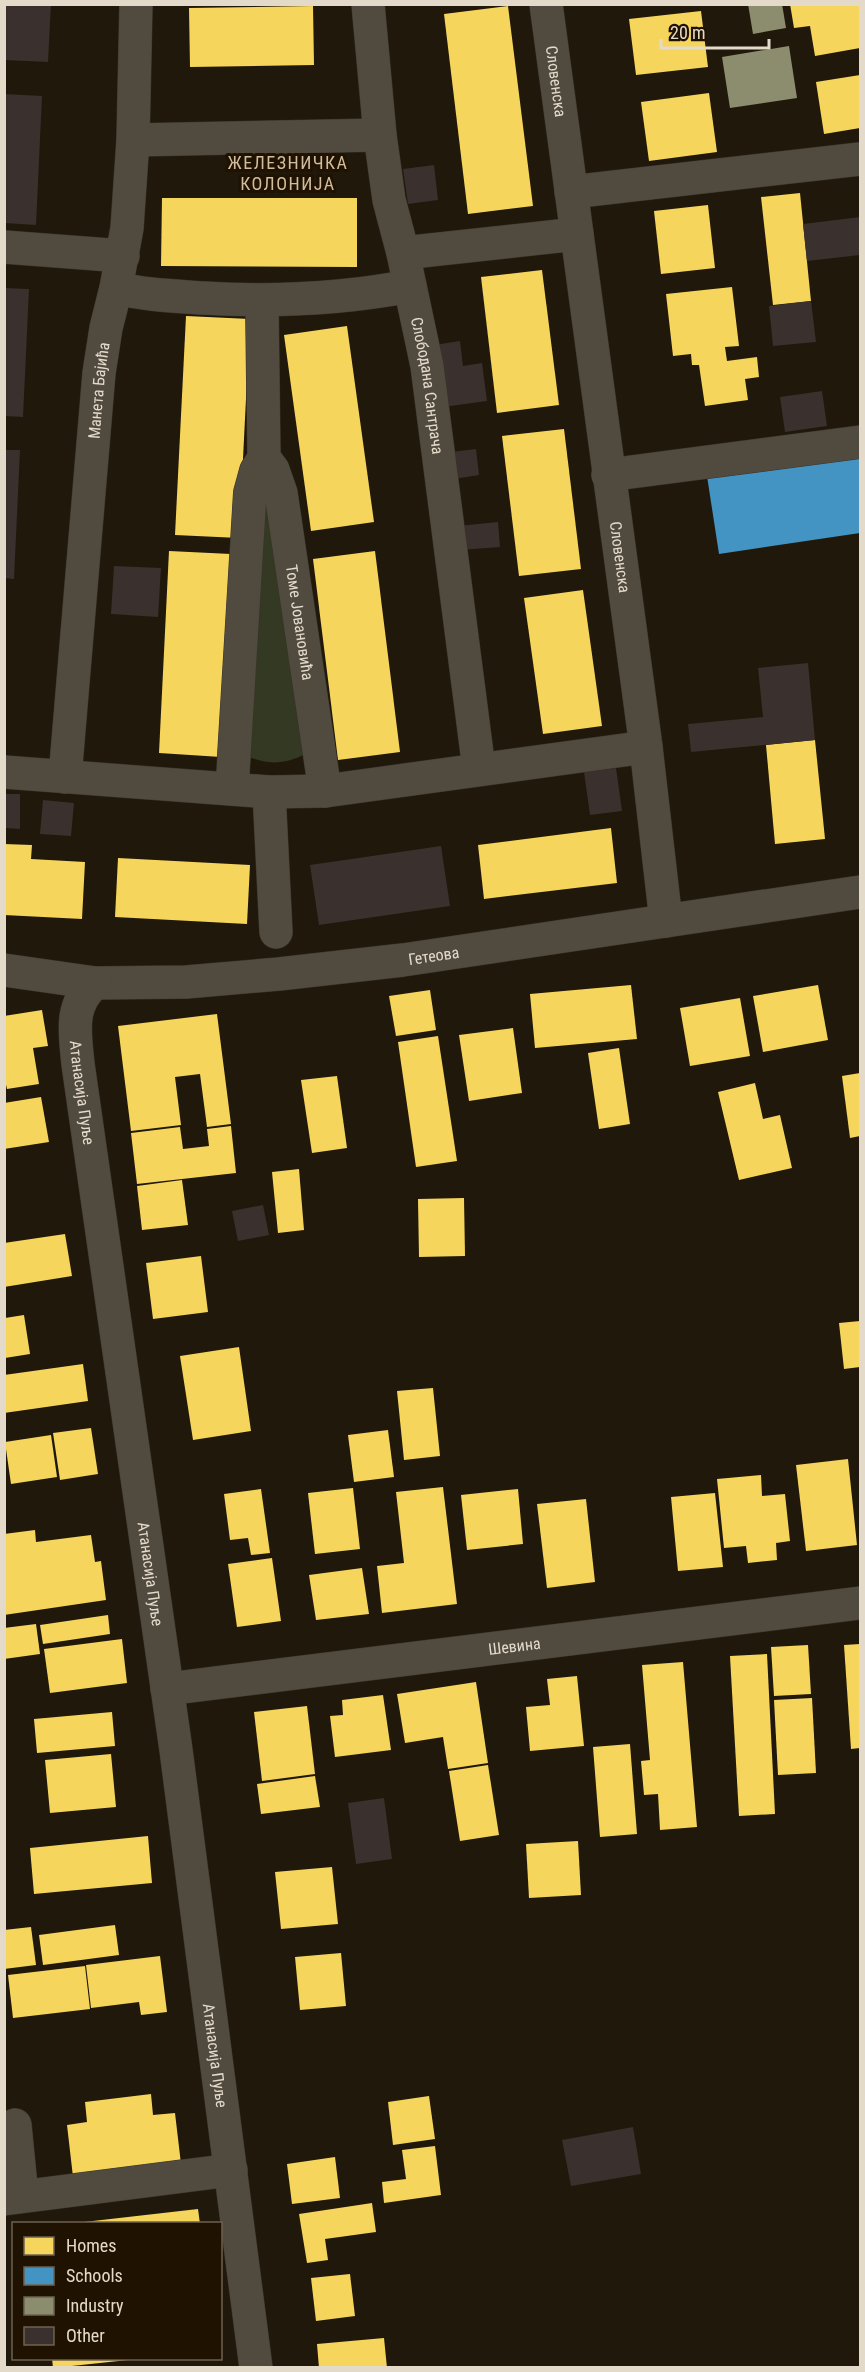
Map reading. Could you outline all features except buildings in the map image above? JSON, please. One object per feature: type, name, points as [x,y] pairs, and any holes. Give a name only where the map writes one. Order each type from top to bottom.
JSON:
[{"type":"street","name":"Манета Бајића","points":[[65,777],[99,373],[127,228],[133,140],[136,4]]},
{"type":"street","name":"Слободана Сантрача","points":[[368,4],[380,135],[389,200],[404,253],[427,366],[478,769]]},
{"type":"street","name":"Словенска","points":[[546,4],[646,747],[666,921]]},
{"type":"street","points":[[133,140],[380,135]]},
{"type":"street","points":[[571,192],[861,159]]},
{"type":"street","points":[[404,253],[577,234]]},
{"type":"street","points":[[4,247],[123,256]]},
{"type":"street","points":[[116,288],[157,296],[262,301],[383,291],[410,286]]},
{"type":"street","name":"Томе Јовановића","points":[[232,789],[250,493],[256,471],[264,458],[262,301]]},
{"type":"street","points":[[608,476],[861,442]]},
{"type":"street","name":"Томе Јовановића","points":[[264,458],[273,470],[281,494],[325,791]]},
{"type":"street","points":[[4,772],[269,792],[325,791],[646,747]]},
{"type":"street","points":[[269,792],[276,932]]},
{"type":"street","name":"Гетеова","points":[[4,970],[95,983],[186,982],[279,974],[414,958],[861,892]]},
{"type":"street","name":"Атанасија Пуље","points":[[95,983],[82,996],[77,1006],[75,1022],[78,1064],[167,1689],[256,2367]]},
{"type":"street","name":"Шевина","points":[[167,1689],[861,1603]]},
{"type":"street","points":[[15,2125],[13,2198],[231,2170]]},
{"type":"green space","points":[[263,507],[270,507],[305,754],[282,762],[260,761],[245,755]]},
{"type":"district","name":"ЖЕЛЕЗНИЧКА КОЛОНИЈА","points":[[288,172]]}]
